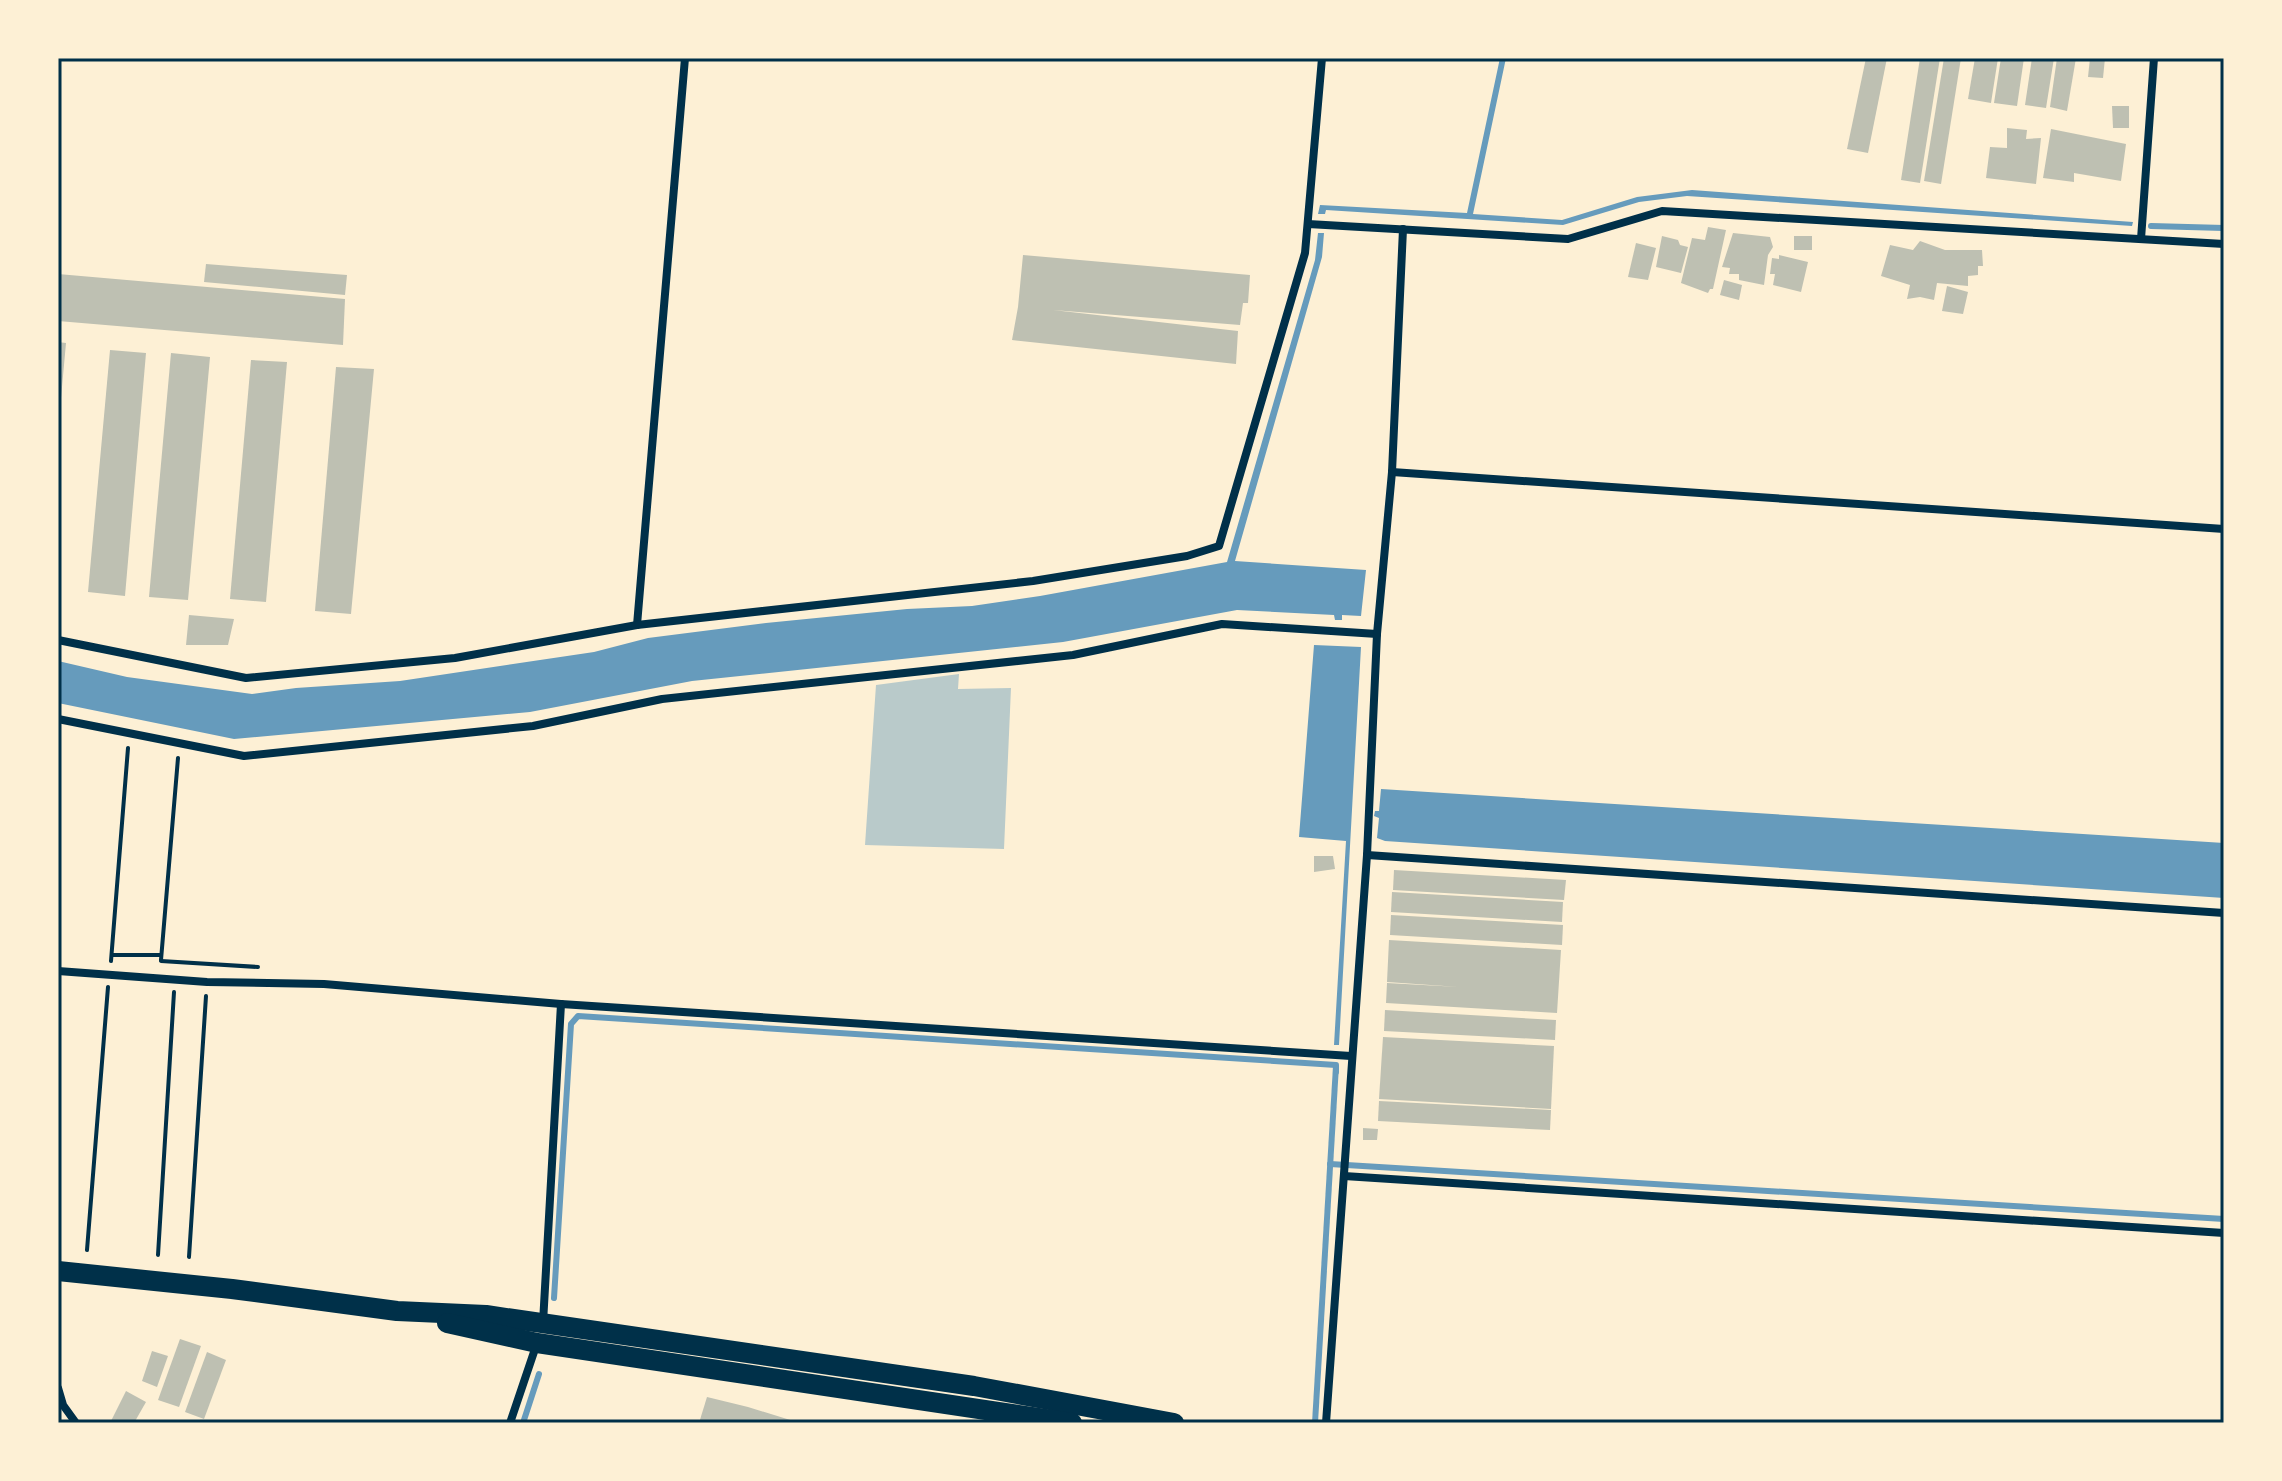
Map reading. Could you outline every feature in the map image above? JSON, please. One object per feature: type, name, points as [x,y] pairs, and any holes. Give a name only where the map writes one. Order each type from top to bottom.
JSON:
[{"type":"highway","points":[[58,1271],[232,1289],[397,1311],[1072,1423]]},
{"type":"highway","points":[[540,1333],[974,1386],[1174,1423]]},
{"type":"street","points":[[637,625],[685,58]]},
{"type":"street","points":[[58,640],[246,678],[455,658],[637,625],[1033,581],[1187,556],[1219,546],[1305,253],[1322,58]]},
{"type":"street","points":[[2141,239],[2154,58]]},
{"type":"street","points":[[1308,224],[1568,239],[1662,211],[2224,244]]},
{"type":"street","points":[[1326,1423],[1367,855],[1377,634],[1392,472],[1403,229]]},
{"type":"street","points":[[1392,472],[2224,529]]},
{"type":"street","points":[[58,719],[244,756],[533,726],[662,699],[1073,655],[1222,624],[1377,634]]},
{"type":"street","points":[[1367,855],[2224,913]]},
{"type":"street","points":[[58,971],[207,982],[324,984],[561,1004],[1351,1056]]},
{"type":"street","points":[[510,1423],[540,1333],[561,1004]]},
{"type":"street","points":[[1344,1176],[2224,1233]]},
{"type":"street","points":[[58,1388],[63,1405],[76,1423]]},
{"type":"path","points":[[98,960],[111,961],[112,955],[129,733]]},
{"type":"path","points":[[159,978],[180,743]]},
{"type":"path","points":[[112,955],[161,955]]},
{"type":"path","points":[[87,1250],[109,976]]},
{"type":"path","points":[[158,1255],[175,978]]},
{"type":"path","points":[[189,1257],[207,982]]},
{"type":"shaded area","points":[[959,674],[958,689],[1011,688],[1004,849],[865,845],[876,685]]},
{"type":"water","points":[[1500,58],[1506,58],[1473,214],[1562,220],[1637,197],[1692,190],[2133,222],[2132,226],[1687,196],[1639,202],[1563,225],[1326,210],[1325,214],[1318,214],[1320,205],[1467,213]]},
{"type":"water","points":[[1318,233],[1324,233],[1322,257],[1235,561],[1366,570],[1361,616],[1342,615],[1342,620],[1335,620],[1334,615],[1237,610],[1063,642],[692,681],[530,712],[234,739],[58,703],[58,661],[127,677],[252,694],[400,681],[594,652],[648,638],[766,623],[972,606],[1227,562],[1315,260]]},
{"type":"water","points":[[1314,645],[1361,647],[1339,1045],[1334,1045],[1346,841],[1299,837]]},
{"type":"water","points":[[1381,789],[2224,843],[2224,898],[1385,841],[1377,838],[1379,818],[1374,816],[1375,811],[1379,811]]},
{"type":"water","points":[[1339,1065],[1318,1423],[1312,1423],[1333,1066]]},
{"type":"building","points":[[1866,58],[1887,58],[1868,153],[1847,149]]},
{"type":"building","points":[[1920,58],[1940,58],[1920,183],[1901,180]]},
{"type":"building","points":[[1944,58],[1961,58],[1941,184],[1924,181]]},
{"type":"building","points":[[1975,58],[1998,58],[1991,103],[1968,99]]},
{"type":"building","points":[[2001,58],[2024,58],[2017,106],[1994,103]]},
{"type":"building","points":[[2032,58],[2054,58],[2046,108],[2025,105]]},
{"type":"building","points":[[2057,58],[2076,58],[2067,111],[2050,107]]},
{"type":"building","points":[[2090,58],[2105,58],[2103,78],[2088,77]]},
{"type":"building","points":[[2112,106],[2129,106],[2129,128],[2113,128]]},
{"type":"building","points":[[2007,128],[2027,130],[2026,139],[2041,138],[2036,184],[1986,178],[1990,147],[2007,148]]},
{"type":"building","points":[[2051,129],[2126,144],[2121,181],[2074,173],[2074,182],[2043,178]]},
{"type":"building","points":[[1708,227],[1726,230],[1713,289],[1708,293],[1681,283],[1692,238],[1705,240]]},
{"type":"building","points":[[1733,233],[1770,237],[1773,247],[1768,255],[1764,285],[1739,280],[1739,274],[1729,274],[1730,268],[1722,267]]},
{"type":"building","points":[[1662,236],[1678,240],[1680,245],[1688,247],[1681,273],[1656,267]]},
{"type":"building","points":[[1794,236],[1812,236],[1812,250],[1794,250]]},
{"type":"building","points":[[1920,241],[1945,250],[1982,250],[1983,266],[1978,266],[1978,275],[1968,276],[1968,286],[1937,283],[1934,300],[1920,297],[1907,299],[1910,285],[1881,276],[1890,245],[1913,250]]},
{"type":"building","points":[[1636,243],[1656,248],[1648,280],[1628,277]]},
{"type":"building","points":[[1023,255],[1250,275],[1248,303],[1243,303],[1240,325],[1053,310],[1238,331],[1236,364],[1012,340]]},
{"type":"building","points":[[1779,255],[1808,262],[1801,292],[1773,285],[1775,274],[1770,274],[1772,258],[1779,259]]},
{"type":"building","points":[[206,264],[347,275],[345,295],[204,282]]},
{"type":"building","points":[[58,274],[345,299],[343,345],[58,321]]},
{"type":"building","points":[[1724,280],[1742,285],[1739,300],[1720,295]]},
{"type":"building","points":[[1947,286],[1968,292],[1963,314],[1942,311]]},
{"type":"building","points":[[58,342],[66,343],[60,409],[58,409]]},
{"type":"building","points":[[110,350],[146,353],[125,596],[88,592]]},
{"type":"building","points":[[171,353],[210,357],[188,600],[149,597]]},
{"type":"building","points":[[251,360],[287,362],[266,602],[230,599]]},
{"type":"building","points":[[336,367],[374,369],[351,614],[315,611]]},
{"type":"building","points":[[189,615],[234,619],[228,645],[186,645]]},
{"type":"building","points":[[1314,856],[1333,856],[1335,869],[1314,872]]},
{"type":"building","points":[[1394,870],[1566,880],[1564,900],[1393,890]]},
{"type":"building","points":[[1392,892],[1563,902],[1562,922],[1391,912]]},
{"type":"building","points":[[1391,915],[1563,925],[1562,945],[1390,935]]},
{"type":"building","points":[[1389,940],[1561,950],[1557,1013],[1386,1003],[1387,983],[1459,987],[1387,982]]},
{"type":"building","points":[[1385,1010],[1556,1020],[1555,1040],[1384,1031]]},
{"type":"building","points":[[1383,1037],[1554,1046],[1551,1109],[1379,1099]]},
{"type":"building","points":[[1379,1101],[1551,1110],[1550,1130],[1378,1121]]},
{"type":"building","points":[[1363,1128],[1378,1129],[1377,1140],[1363,1140]]},
{"type":"building","points":[[180,1339],[201,1346],[179,1407],[158,1400]]},
{"type":"building","points":[[152,1351],[168,1356],[157,1387],[142,1381]]},
{"type":"building","points":[[207,1352],[226,1360],[204,1419],[185,1412]]},
{"type":"building","points":[[126,1391],[146,1402],[134,1423],[110,1423]]},
{"type":"building","points":[[707,1397],[748,1407],[800,1423],[699,1423]]},
{"type":"waterway","points":[[2151,226],[2224,228]]},
{"type":"waterway","points":[[554,1298],[571,1024],[578,1016],[1336,1065],[1336,1072]]},
{"type":"waterway","points":[[1330,1164],[2224,1219]]},
{"type":"waterway","points":[[523,1423],[539,1374]]}]
